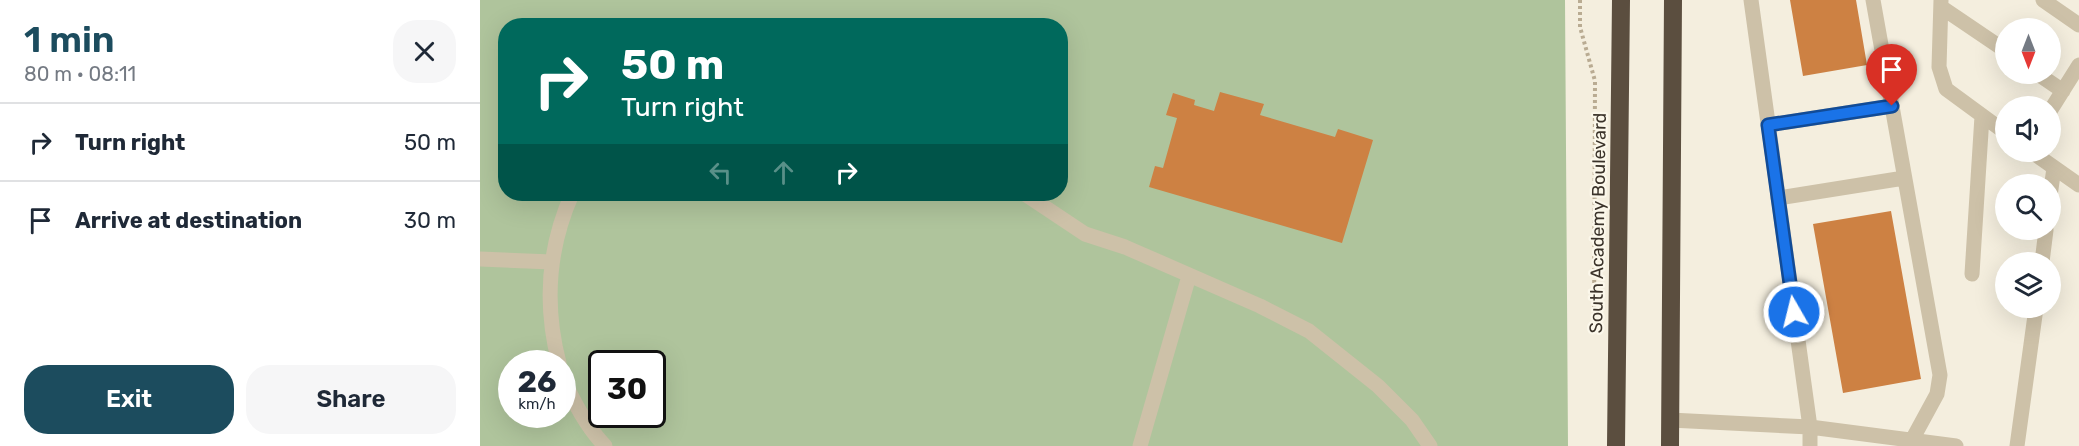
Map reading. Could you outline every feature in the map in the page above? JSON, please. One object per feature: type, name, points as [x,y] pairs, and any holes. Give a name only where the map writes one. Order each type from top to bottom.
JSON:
[{"type":"highway","name":"South Academy Boulevard","points":[[1616,446],[1621,0]]},
{"type":"highway","points":[[1670,446],[1673,0]]},
{"type":"street","points":[[1751,0],[1810,427],[1810,446]]},
{"type":"street","points":[[1873,0],[1940,375],[1937,394],[1912,440]]},
{"type":"street","points":[[2043,0],[2079,25]]},
{"type":"street","points":[[1941,3],[1995,43]]},
{"type":"street","points":[[1941,3],[1939,67],[1946,90],[1995,125]]},
{"type":"street","points":[[2060,96],[2079,65]]},
{"type":"street","points":[[2053,84],[2063,91]]},
{"type":"street","points":[[1768,125],[1892,106]]},
{"type":"street","points":[[1972,274],[1982,116]]},
{"type":"street","points":[[2046,162],[2079,185]]},
{"type":"street","points":[[2053,174],[2054,168]]},
{"type":"street","points":[[1778,198],[1904,178]]},
{"type":"street","points":[[557,350],[549,294],[555,241],[569,201]]},
{"type":"street","points":[[1036,201],[1085,234],[1125,247],[1260,306],[1309,331],[1378,386],[1412,420],[1430,446]]},
{"type":"street","points":[[480,259],[552,262]]},
{"type":"street","points":[[1140,446],[1189,276]]},
{"type":"street","points":[[2018,446],[2035,318]]},
{"type":"street","points":[[576,406],[604,446]]},
{"type":"street","points":[[1670,420],[1810,427],[1956,446]]},
{"type":"path","points":[[1580,0],[1580,27],[1595,81],[1594,340]]},
{"type":"green space","points":[[480,0],[1565,0],[1568,446],[480,446]]},
{"type":"building","points":[[1790,0],[1856,0],[1867,65],[1803,76]]},
{"type":"building","points":[[1220,92],[1264,104],[1260,115],[1335,137],[1338,129],[1373,140],[1342,243],[1149,187],[1155,166],[1163,168],[1177,118],[1166,115],[1173,93],[1195,100],[1194,105],[1214,111]]},
{"type":"building","points":[[1891,211],[1921,379],[1843,393],[1813,224]]},
{"type":"route","points":[[1794,312],[1768,125],[1892,106]]}]
